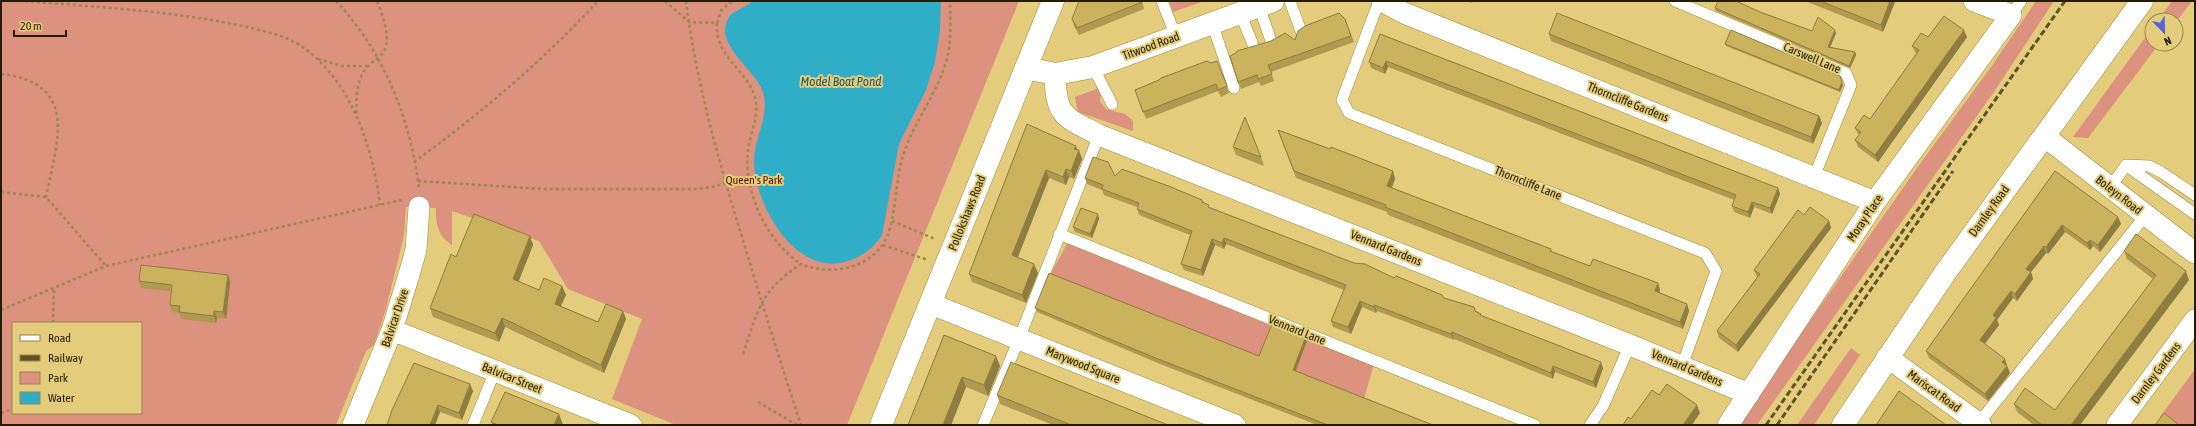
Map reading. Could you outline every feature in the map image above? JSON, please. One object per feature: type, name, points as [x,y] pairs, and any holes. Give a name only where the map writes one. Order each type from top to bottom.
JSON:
[{"type":"main road","name":"Pollokshaws Road","points":[[881,425],[1053,1]]},
{"type":"main road","name":"Darnley Road","points":[[1843,425],[1944,273],[2142,1]]},
{"type":"main road","name":"Titwood Road","points":[[1026,68],[1055,74],[1093,67],[1267,4]]},
{"type":"street","name":"Thorncliffe Gardens","points":[[1382,1],[1411,16],[1875,202]]},
{"type":"street","points":[[1974,1],[2016,8]]},
{"type":"street","name":"Moray Place","points":[[1728,425],[1875,202],[2016,8]]},
{"type":"street","name":"Vennard Gardens","points":[[1055,74],[1058,106],[1062,114],[1069,120],[1099,135],[1630,345],[1749,394]]},
{"type":"street","name":"Boleyn Road","points":[[2044,136],[2195,253]]},
{"type":"street","name":"Balvicar Drive","points":[[353,425],[392,330],[416,250],[419,202]]},
{"type":"street","name":"Marywood Square","points":[[930,304],[1235,425]]},
{"type":"street","name":"Darnley Gardens","points":[[2117,425],[2195,320]]},
{"type":"street","name":"Balvicar Street","points":[[392,330],[495,371],[585,417],[631,425]]},
{"type":"street","name":"Mariscat Road","points":[[1887,357],[1979,424]]},
{"type":"lane","points":[[1162,1],[1176,37]]},
{"type":"lane","name":"Thorncliffe Lane","points":[[1379,1],[1342,100],[1349,113],[1705,253],[1716,271],[1682,366]]},
{"type":"lane","name":"Carswell Lane","points":[[1675,1],[1846,72],[1851,85],[1814,177]]},
{"type":"lane","points":[[1267,4],[1301,31]]},
{"type":"lane","points":[[1267,4],[1271,41]]},
{"type":"lane","points":[[1254,47],[1267,4]]},
{"type":"lane","points":[[1212,23],[1234,88]]},
{"type":"lane","points":[[1093,67],[1112,104]]},
{"type":"lane","points":[[983,425],[1019,340],[1059,234],[1099,135]]},
{"type":"lane","points":[[2110,188],[2126,165]]},
{"type":"lane","points":[[2126,165],[2149,166],[2161,172],[2195,195]]},
{"type":"lane","points":[[2126,165],[2195,214]]},
{"type":"lane","points":[[1979,424],[2146,216]]},
{"type":"lane","name":"Vennard Lane","points":[[1059,234],[1535,425]]},
{"type":"lane","points":[[1590,425],[1603,406],[1630,345]]},
{"type":"lane","points":[[473,425],[495,371]]},
{"type":"path","points":[[25,1],[206,19],[272,33],[303,47],[314,57],[340,88],[357,121],[367,143],[374,166],[380,205]]},
{"type":"path","points":[[1,310],[106,266],[380,205],[419,202],[418,181],[398,102],[378,59],[359,29],[336,1]]},
{"type":"path","points":[[357,121],[359,84],[368,66],[378,59],[386,44],[386,30],[377,1]]},
{"type":"path","points":[[414,162],[490,103],[574,27],[598,1]]},
{"type":"path","points":[[665,1],[689,22],[717,23]]},
{"type":"path","points":[[686,1],[705,106],[761,302],[801,425]]},
{"type":"path","points":[[733,1],[722,10],[717,23],[720,45],[746,81],[755,98],[756,115],[747,161],[753,193],[759,210],[778,243],[790,257],[801,264],[816,269],[839,270],[859,264],[883,245],[892,221],[902,158],[909,138],[938,83],[946,61],[950,38],[950,1]]},
{"type":"path","points":[[314,57],[342,66],[368,66]]},
{"type":"path","points":[[1,74],[20,76],[37,84],[55,104],[58,122],[58,140],[46,197]]},
{"type":"path","points":[[418,181],[544,189],[690,189],[712,187],[726,183]]},
{"type":"path","points":[[1,192],[46,197],[106,266]]},
{"type":"path","points":[[892,221],[940,241]]},
{"type":"path","points":[[883,245],[946,266]]},
{"type":"path","points":[[743,354],[761,302],[773,285],[801,264]]},
{"type":"path","points":[[53,322],[54,287]]},
{"type":"path","points":[[758,402],[797,425]]},
{"type":"path","points":[[1,413],[12,409]]},
{"type":"green space","name":"Queen's Park","points":[[1,1],[1019,1],[847,425],[676,425],[612,399],[642,319],[568,289],[539,241],[452,211],[452,245],[443,238],[438,229],[436,208],[406,207],[404,236],[386,309],[374,345],[366,351],[336,425],[1,425]]},
{"type":"green space","points":[[1169,1],[1204,1],[1173,12]]},
{"type":"green space","points":[[2036,1],[2054,1],[1996,89],[1757,425],[1737,425],[1917,168],[1991,67]]},
{"type":"green space","points":[[2172,1],[2192,1],[2184,12],[2164,12]]},
{"type":"green space","points":[[2144,39],[2144,52],[2153,52],[2088,138],[2073,137]]},
{"type":"green space","points":[[1099,88],[1101,90],[1100,101],[1106,109],[1125,114],[1133,121],[1133,131],[1078,112],[1075,97]]},
{"type":"green space","points":[[1068,242],[1374,364],[1363,402],[1049,277]]},
{"type":"green space","points":[[1851,348],[1860,355],[1814,425],[1797,425]]},
{"type":"green space","points":[[2195,369],[2195,425],[2172,425],[2160,417]]},
{"type":"water","name":"Model Boat Pond","points":[[754,1],[941,1],[940,30],[935,62],[926,90],[899,144],[882,235],[864,254],[846,262],[823,263],[806,256],[792,245],[779,230],[761,195],[756,177],[754,161],[756,144],[765,110],[765,101],[763,92],[758,83],[729,45],[726,35],[726,25],[731,14]]},
{"type":"building","points":[[1079,1],[1142,2],[1077,28],[1072,19]]},
{"type":"building","points":[[1718,1],[1736,1],[1760,12],[1812,31],[1818,17],[1835,30],[1828,47],[1855,52],[1849,66],[1715,8]]},
{"type":"building","points":[[1820,1],[1890,1],[1881,25]]},
{"type":"building","points":[[1339,13],[1345,19],[1351,36],[1268,65],[1272,74],[1258,79],[1257,75],[1238,82],[1230,56],[1237,51],[1271,41],[1285,33],[1295,40],[1298,31],[1305,26]]},
{"type":"building","points":[[1557,13],[1819,116],[1811,137],[1549,34]]},
{"type":"building","points":[[1944,16],[1964,30],[1875,155],[1855,140],[1861,132],[1855,128],[1864,115],[1870,119],[1919,50],[1912,46],[1921,33],[1928,37]]},
{"type":"building","points":[[1731,30],[1840,76],[1842,82],[1839,90],[1725,44]]},
{"type":"building","points":[[1380,34],[1778,188],[1770,208],[1752,202],[1748,212],[1732,206],[1736,195],[1386,61],[1383,68],[1369,62]]},
{"type":"building","points":[[1207,61],[1211,63],[1217,61],[1227,86],[1218,90],[1216,84],[1143,112],[1135,90],[1161,78]]},
{"type":"building","points":[[1245,117],[1261,157],[1233,147]]},
{"type":"building","points":[[1027,124],[1076,146],[1074,149],[1079,150],[1071,171],[1066,169],[1063,177],[1046,170],[1012,255],[1034,264],[1022,295],[969,274]]},
{"type":"building","points":[[1278,130],[1330,149],[1331,147],[1393,171],[1387,186],[1551,249],[1550,251],[1590,266],[1593,259],[1658,283],[1655,291],[1687,304],[1680,322],[1385,207],[1386,205],[1294,171]]},
{"type":"building","points":[[1093,157],[1108,162],[1115,176],[1122,169],[1171,187],[1202,200],[1202,202],[1209,205],[1208,207],[1354,263],[1365,264],[1394,278],[1396,276],[1442,295],[1444,298],[1474,307],[1475,311],[1481,314],[1480,315],[1601,362],[1593,382],[1553,366],[1551,373],[1452,332],[1451,334],[1360,301],[1348,327],[1331,321],[1346,285],[1224,238],[1222,243],[1212,239],[1201,270],[1181,264],[1192,231],[1137,209],[1139,203],[1102,189],[1103,185],[1085,178]]},
{"type":"building","points":[[2055,171],[2118,217],[2098,245],[2090,240],[2087,243],[2062,225],[2046,247],[2044,246],[2026,269],[2031,272],[2015,294],[2011,291],[1993,315],[1996,318],[1980,340],[2005,359],[2002,362],[2007,366],[1985,394],[1926,351]]},
{"type":"building","points":[[1810,207],[1829,221],[1736,345],[1717,331],[1760,274],[1754,270],[1798,210],[1804,215]]},
{"type":"building","points":[[1081,208],[1098,214],[1090,234],[1073,227]]},
{"type":"building","points":[[474,214],[530,236],[513,279],[539,290],[544,278],[562,286],[555,304],[598,322],[606,304],[623,311],[601,365],[502,318],[495,333],[430,308],[451,254],[456,257]]},
{"type":"building","points":[[2136,234],[2186,271],[2071,425],[2042,425],[2014,404],[2025,388],[2055,410],[2156,275],[2124,251]]},
{"type":"building","points":[[141,265],[228,275],[223,312],[214,311],[214,316],[179,312],[180,306],[170,305],[172,285],[139,281]]},
{"type":"building","points":[[1049,273],[1259,356],[1272,324],[1306,336],[1293,370],[1433,425],[1328,425],[1158,359],[1035,308]]},
{"type":"building","points":[[944,335],[996,356],[984,385],[962,377],[943,425],[908,425]]},
{"type":"building","points":[[1011,362],[1168,425],[1071,425],[997,395]]},
{"type":"building","points":[[414,363],[470,384],[459,413],[438,405],[430,425],[387,425],[392,410]]},
{"type":"building","points":[[1667,384],[1697,405],[1683,425],[1623,425],[1628,417],[1631,419],[1652,390],[1659,395]]},
{"type":"building","points":[[1899,391],[1946,425],[1876,425]]},
{"type":"building","points":[[505,392],[559,414],[554,425],[498,425],[491,422]]},
{"type":"building","points":[[2164,413],[2179,425],[2155,425]]},
{"type":"railway","points":[[1766,425],[2065,1]]},
{"type":"railway","points":[[1777,425],[1953,171]]}]
